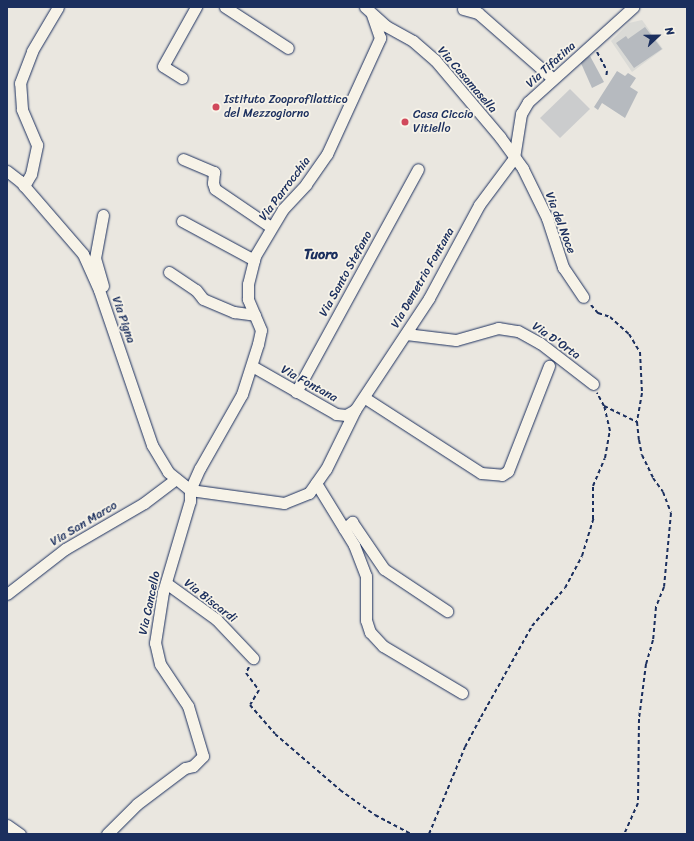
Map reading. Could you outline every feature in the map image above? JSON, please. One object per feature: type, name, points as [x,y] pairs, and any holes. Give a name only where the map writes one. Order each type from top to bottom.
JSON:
[{"type":"street","points":[[24,186],[32,174],[37,145],[22,109],[20,83],[32,51],[58,7]]},
{"type":"street","points":[[182,78],[163,66],[196,7]]},
{"type":"street","points":[[225,7],[288,48]]},
{"type":"street","name":"Via Tifatina","points":[[514,158],[521,114],[528,102],[552,78],[594,44],[633,7]]},
{"type":"street","points":[[463,9],[478,13],[552,78]]},
{"type":"street","name":"Via Casamasella","points":[[372,10],[413,41],[435,60],[500,137],[514,158]]},
{"type":"street","name":"Via Parrocchia","points":[[190,490],[200,468],[242,394],[252,366],[261,330],[248,299],[248,284],[254,260],[271,227],[327,154],[380,38],[372,10]]},
{"type":"street","name":"Via del Noce","points":[[514,158],[523,169],[547,218],[563,267],[583,297]]},
{"type":"street","name":"Via Demetrio Fontana","points":[[190,490],[284,503],[309,493],[326,469],[355,410],[365,398],[406,334],[479,205],[514,158]]},
{"type":"street","points":[[183,159],[214,172],[213,183],[215,189],[271,227]]},
{"type":"street","name":"Via Santo Stefano","points":[[296,392],[418,169]]},
{"type":"street","name":"Via Pigna","points":[[7,171],[24,186],[83,254],[99,290],[152,445],[168,472],[190,490]]},
{"type":"street","points":[[103,215],[95,258],[116,326],[119,350]]},
{"type":"street","points":[[182,221],[254,260]]},
{"type":"street","points":[[169,272],[196,290],[204,299],[234,312],[255,314]]},
{"type":"street","name":"Via D'Orta","points":[[406,334],[456,340],[498,328],[518,331],[540,343],[593,384]]},
{"type":"street","name":"Via Fontana","points":[[252,366],[336,414],[346,415],[355,410]]},
{"type":"street","points":[[365,398],[481,473],[502,475],[508,471],[549,366]]},
{"type":"street","name":"Via San Marco","points":[[7,594],[65,549],[153,498],[176,479]]},
{"type":"street","points":[[316,483],[354,545],[366,576],[366,620],[370,632],[383,646],[462,693]]},
{"type":"street","name":"Via Cancello","points":[[107,834],[136,804],[185,768],[194,766],[204,756],[188,706],[160,664],[155,643],[166,583],[190,502],[190,490]]},
{"type":"street","points":[[344,529],[352,522],[384,569],[447,611]]},
{"type":"street","name":"Via Biscardi","points":[[166,583],[216,619],[253,658]]},
{"type":"street","points":[[7,825],[20,834]]},
{"type":"path","points":[[594,44],[607,71],[606,78]]},
{"type":"path","points":[[583,297],[598,313],[610,317],[629,334],[640,352],[642,392],[637,422],[642,455],[653,478],[663,492],[671,513],[664,587],[656,607],[653,640],[646,664],[639,719],[638,802],[624,834]]},
{"type":"path","points":[[429,834],[465,747],[481,717],[532,626],[565,588],[582,556],[593,519],[593,486],[605,458],[610,432],[604,406],[593,384]]},
{"type":"path","points":[[604,406],[637,422]]},
{"type":"path","points":[[253,658],[246,673],[259,690],[250,705],[275,734],[340,790],[375,815],[411,834]]},
{"type":"shaded area","points":[[642,20],[663,49],[632,72],[611,41],[629,23]]},
{"type":"shaded area","points":[[570,89],[590,109],[560,138],[540,118]]},
{"type":"building","points":[[645,27],[662,49],[634,68],[616,43],[626,36],[628,39]]},
{"type":"building","points":[[590,56],[604,82],[592,88],[580,61]]},
{"type":"building","points":[[617,71],[625,76],[628,73],[636,78],[630,87],[638,92],[625,118],[602,103],[598,110],[594,107]]},
{"type":"place","name":"Istituto Zooprofilattico del Mezzogiorno","points":[[216,107]]},
{"type":"place","name":"Casa Ciccio Vitiello","points":[[405,122]]},
{"type":"district","name":"Tuoro","points":[[321,255]]}]
